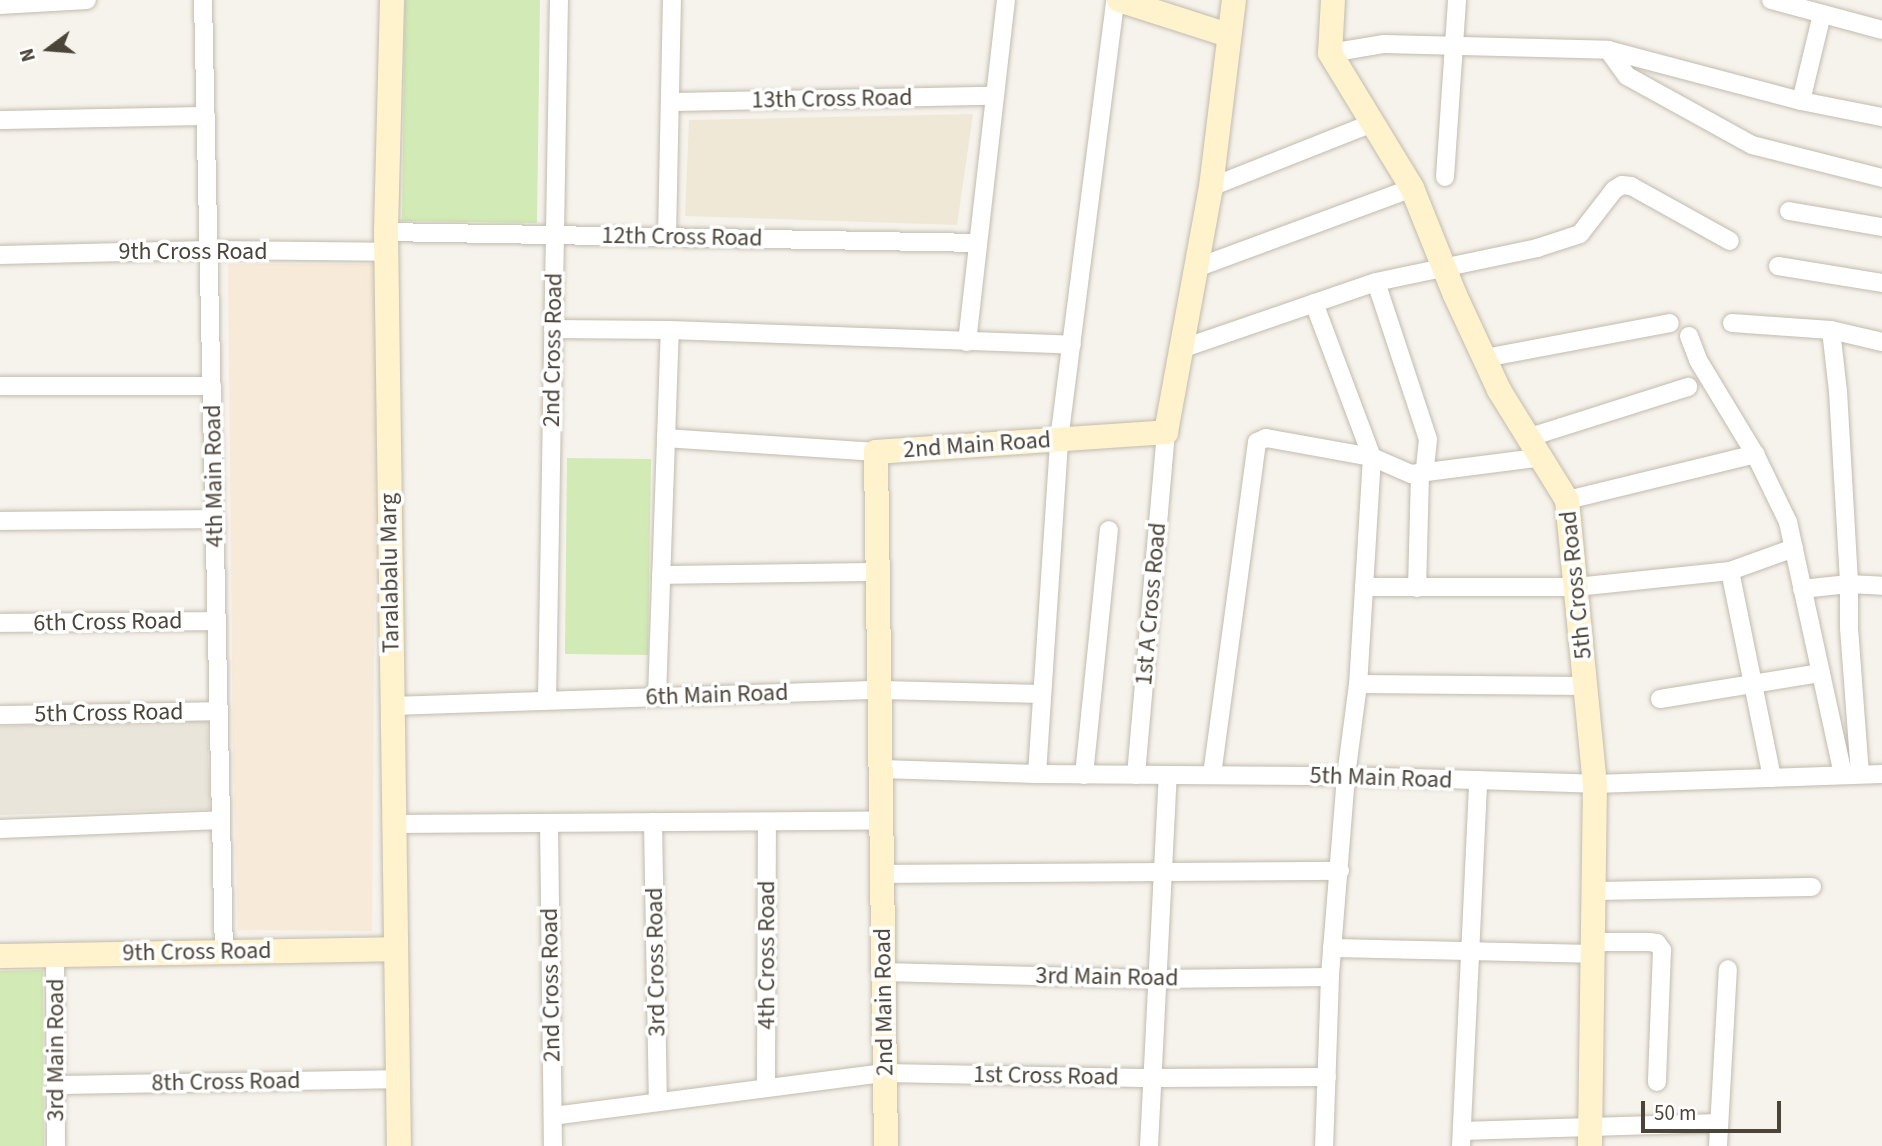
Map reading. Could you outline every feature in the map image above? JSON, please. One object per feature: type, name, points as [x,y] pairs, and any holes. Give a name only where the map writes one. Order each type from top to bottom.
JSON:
[{"type":"street","points":[[0,5],[87,0]]},
{"type":"street","name":"4th Main Road","points":[[203,0],[224,952]]},
{"type":"street","name":"Taralabalu Marg","points":[[392,0],[386,242],[394,949],[399,1146]]},
{"type":"street","name":"2nd Cross Road","points":[[547,700],[559,0]]},
{"type":"street","points":[[667,236],[672,0]]},
{"type":"street","points":[[967,342],[1006,0]]},
{"type":"street","points":[[1037,774],[1059,440],[1117,0],[1228,35]]},
{"type":"street","points":[[1166,432],[1211,187],[1234,0]]},
{"type":"street","points":[[1333,0],[1330,53],[1384,44],[1608,50],[1801,101],[1882,117]]},
{"type":"street","points":[[1445,177],[1457,0]]},
{"type":"street","points":[[1771,0],[1882,30]]},
{"type":"street","points":[[1801,101],[1822,14]]},
{"type":"street","points":[[1608,50],[1627,76],[1752,145],[1882,178]]},
{"type":"street","name":"5th Cross Road","points":[[1330,53],[1412,188],[1444,268],[1499,390],[1567,499],[1595,784],[1590,1137]]},
{"type":"street","name":"13th Cross Road","points":[[670,102],[995,96]]},
{"type":"street","points":[[0,120],[206,116]]},
{"type":"street","points":[[1211,187],[1373,123]]},
{"type":"street","points":[[1181,349],[1376,282],[1537,248],[1580,234],[1614,190],[1622,185],[1631,186],[1730,241]]},
{"type":"street","points":[[1196,268],[1412,188]]},
{"type":"street","points":[[1789,211],[1882,228]]},
{"type":"street","name":"12th Cross Road","points":[[386,242],[555,234],[978,243]]},
{"type":"street","name":"9th Cross Road","points":[[0,255],[386,242]]},
{"type":"street","points":[[1778,266],[1882,283]]},
{"type":"street","points":[[1376,282],[1428,439],[1425,468],[1420,474],[1417,588]]},
{"type":"street","points":[[1314,303],[1372,457],[1358,684],[1346,776],[1332,948],[1324,1146]]},
{"type":"street","points":[[1485,358],[1670,323]]},
{"type":"street","points":[[1732,323],[1831,330],[1882,342]]},
{"type":"street","points":[[553,329],[670,330],[1072,345]]},
{"type":"street","points":[[657,697],[670,330]]},
{"type":"street","points":[[1831,330],[1838,391],[1849,584],[1852,775]]},
{"type":"street","points":[[1689,337],[1698,360],[1755,454],[1788,522],[1821,673],[1852,775]]},
{"type":"street","points":[[0,386],[212,386]]},
{"type":"street","points":[[1212,775],[1257,442],[1266,438],[1372,457],[1410,474],[1420,474],[1536,447],[1688,387]]},
{"type":"street","name":"2nd Main Road","points":[[887,1146],[876,452],[1166,432]]},
{"type":"street","name":"1st A Cross Road","points":[[1136,775],[1166,432]]},
{"type":"street","points":[[666,438],[876,452]]},
{"type":"street","points":[[1567,499],[1755,454]]},
{"type":"street","points":[[0,520],[215,519]]},
{"type":"street","points":[[1084,775],[1109,530]]},
{"type":"street","points":[[1364,587],[1576,587],[1730,572],[1794,548]]},
{"type":"street","points":[[661,575],[878,572]]},
{"type":"street","points":[[1730,572],[1772,778]]},
{"type":"street","points":[[1802,589],[1849,584],[1882,586]]},
{"type":"street","name":"6th Cross Road","points":[[0,623],[217,621]]},
{"type":"street","points":[[1660,699],[1821,673]]},
{"type":"street","points":[[1358,684],[1586,686]]},
{"type":"street","name":"6th Main Road","points":[[391,706],[879,690],[1042,694]]},
{"type":"street","name":"5th Cross Road","points":[[0,715],[219,711]]},
{"type":"street","name":"5th Main Road","points":[[881,769],[1084,775],[1346,776],[1595,784],[1882,774]]},
{"type":"street","points":[[1149,1146],[1155,1078],[1168,775]]},
{"type":"street","points":[[1478,781],[1462,1138],[1590,1137],[1719,1123]]},
{"type":"street","points":[[0,829],[221,820]]},
{"type":"street","points":[[393,824],[881,821]]},
{"type":"street","name":"3rd Cross Road","points":[[653,822],[658,1102]]},
{"type":"street","name":"4th Cross Road","points":[[766,1088],[767,822]]},
{"type":"street","name":"2nd Cross Road","points":[[549,823],[553,1146]]},
{"type":"street","points":[[882,874],[1340,871]]},
{"type":"street","points":[[1594,891],[1812,887]]},
{"type":"street","points":[[1332,948],[1470,952],[1657,943],[1662,950],[1657,1082]]},
{"type":"street","name":"9th Cross Road","points":[[0,956],[394,949]]},
{"type":"street","name":"3rd Main Road","points":[[55,955],[56,1146]]},
{"type":"street","points":[[1718,1146],[1728,969]]},
{"type":"street","name":"3rd Main Road","points":[[883,972],[1159,979],[1330,977]]},
{"type":"street","name":"1st Cross Road","points":[[553,1116],[885,1073],[1155,1078],[1327,1077]]},
{"type":"street","name":"8th Cross Road","points":[[56,1085],[396,1079]]},
{"type":"shaded area","points":[[973,114],[957,225],[685,216],[689,120]]},
{"type":"shaded area","points":[[228,264],[377,264],[372,931],[238,930],[233,754]]},
{"type":"shaded area","points":[[207,720],[210,809],[0,815],[0,726]]},
{"type":"green space","points":[[405,0],[540,0],[537,223],[402,221]]},
{"type":"green space","points":[[567,458],[651,459],[648,655],[565,654]]},
{"type":"green space","points":[[43,970],[44,1146],[0,1146],[0,971]]}]
